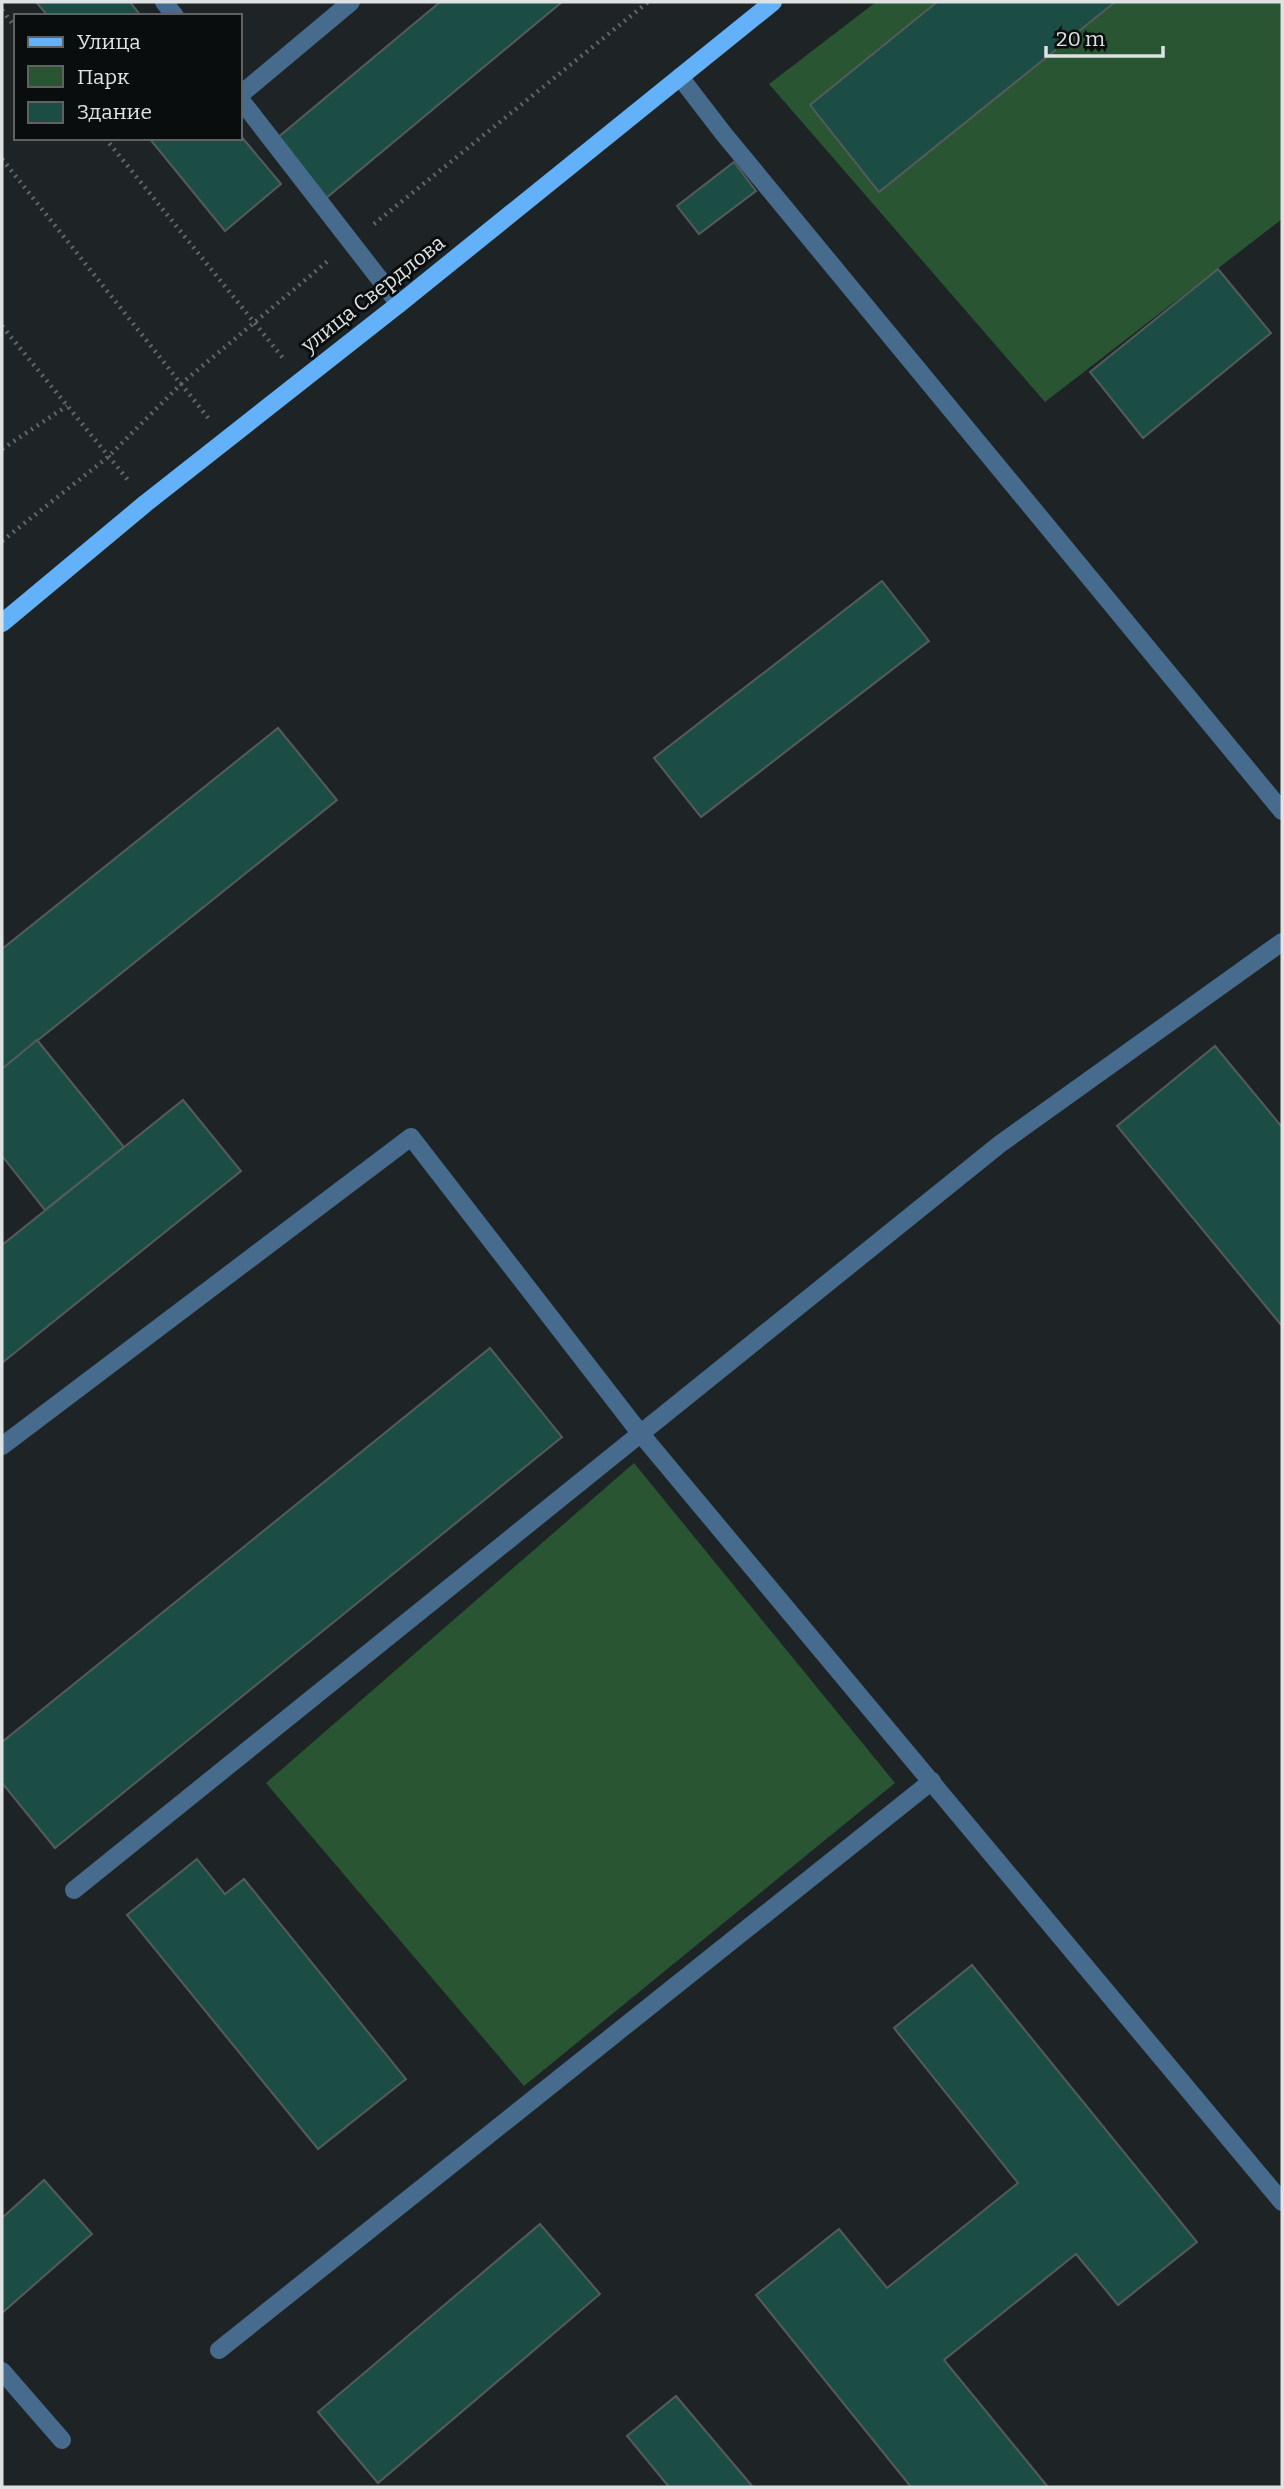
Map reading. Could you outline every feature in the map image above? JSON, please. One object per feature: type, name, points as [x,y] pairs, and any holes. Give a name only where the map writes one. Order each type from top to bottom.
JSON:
[{"type":"main road","name":"улица Свердлова","points":[[2,623],[225,439],[399,304],[773,2]]},
{"type":"lane","points":[[242,95],[351,2]]},
{"type":"lane","points":[[680,77],[723,134],[1282,811]]},
{"type":"lane","points":[[242,100],[399,304]]},
{"type":"lane","points":[[74,1890],[1000,1143],[1282,942]]},
{"type":"lane","points":[[2,1446],[411,1138],[640,1433],[1282,2202]]},
{"type":"lane","points":[[219,2350],[932,1781]]},
{"type":"lane","points":[[2,2371],[62,2440]]},
{"type":"path","points":[[2,541],[108,457],[181,384],[253,321],[648,2]]},
{"type":"path","points":[[2,10],[14,25]]},
{"type":"path","points":[[107,140],[301,380]]},
{"type":"path","points":[[2,159],[225,439]]},
{"type":"path","points":[[2,326],[146,503]]},
{"type":"path","points":[[2,449],[67,406]]},
{"type":"green space","points":[[876,2],[1282,2],[1282,219],[1045,402],[769,84]]},
{"type":"green space","points":[[634,1463],[895,1783],[524,2086],[266,1783]]},
{"type":"building","points":[[36,2],[130,2],[139,14],[46,14]]},
{"type":"building","points":[[440,2],[562,2],[325,199],[276,139]]},
{"type":"building","points":[[937,2],[1115,2],[879,192],[810,105]]},
{"type":"building","points":[[242,137],[281,184],[225,231],[151,140],[242,140]]},
{"type":"building","points":[[734,162],[756,191],[699,234],[677,206]]},
{"type":"building","points":[[1218,269],[1271,333],[1143,438],[1090,372]]},
{"type":"building","points":[[882,581],[929,641],[701,817],[654,758]]},
{"type":"building","points":[[278,728],[337,800],[2,1069],[2,949]]},
{"type":"building","points":[[37,1040],[124,1147],[45,1210],[2,1156],[2,1069]]},
{"type":"building","points":[[1215,1046],[1282,1127],[1282,1326],[1117,1126]]},
{"type":"building","points":[[183,1100],[241,1171],[2,1363],[2,1245]]},
{"type":"building","points":[[490,1348],[562,1437],[55,1848],[2,1783],[2,1742]]},
{"type":"building","points":[[197,1859],[225,1894],[244,1879],[406,2079],[318,2149],[127,1915]]},
{"type":"building","points":[[972,1965],[1197,2242],[1118,2305],[1076,2254],[944,2360],[1048,2487],[911,2487],[756,2295],[839,2229],[887,2288],[1018,2183],[894,2028]]},
{"type":"building","points":[[44,2180],[92,2234],[2,2313],[2,2218]]},
{"type":"building","points":[[540,2224],[600,2294],[378,2483],[318,2412]]},
{"type":"building","points":[[676,2396],[753,2487],[669,2487],[627,2436]]}]
